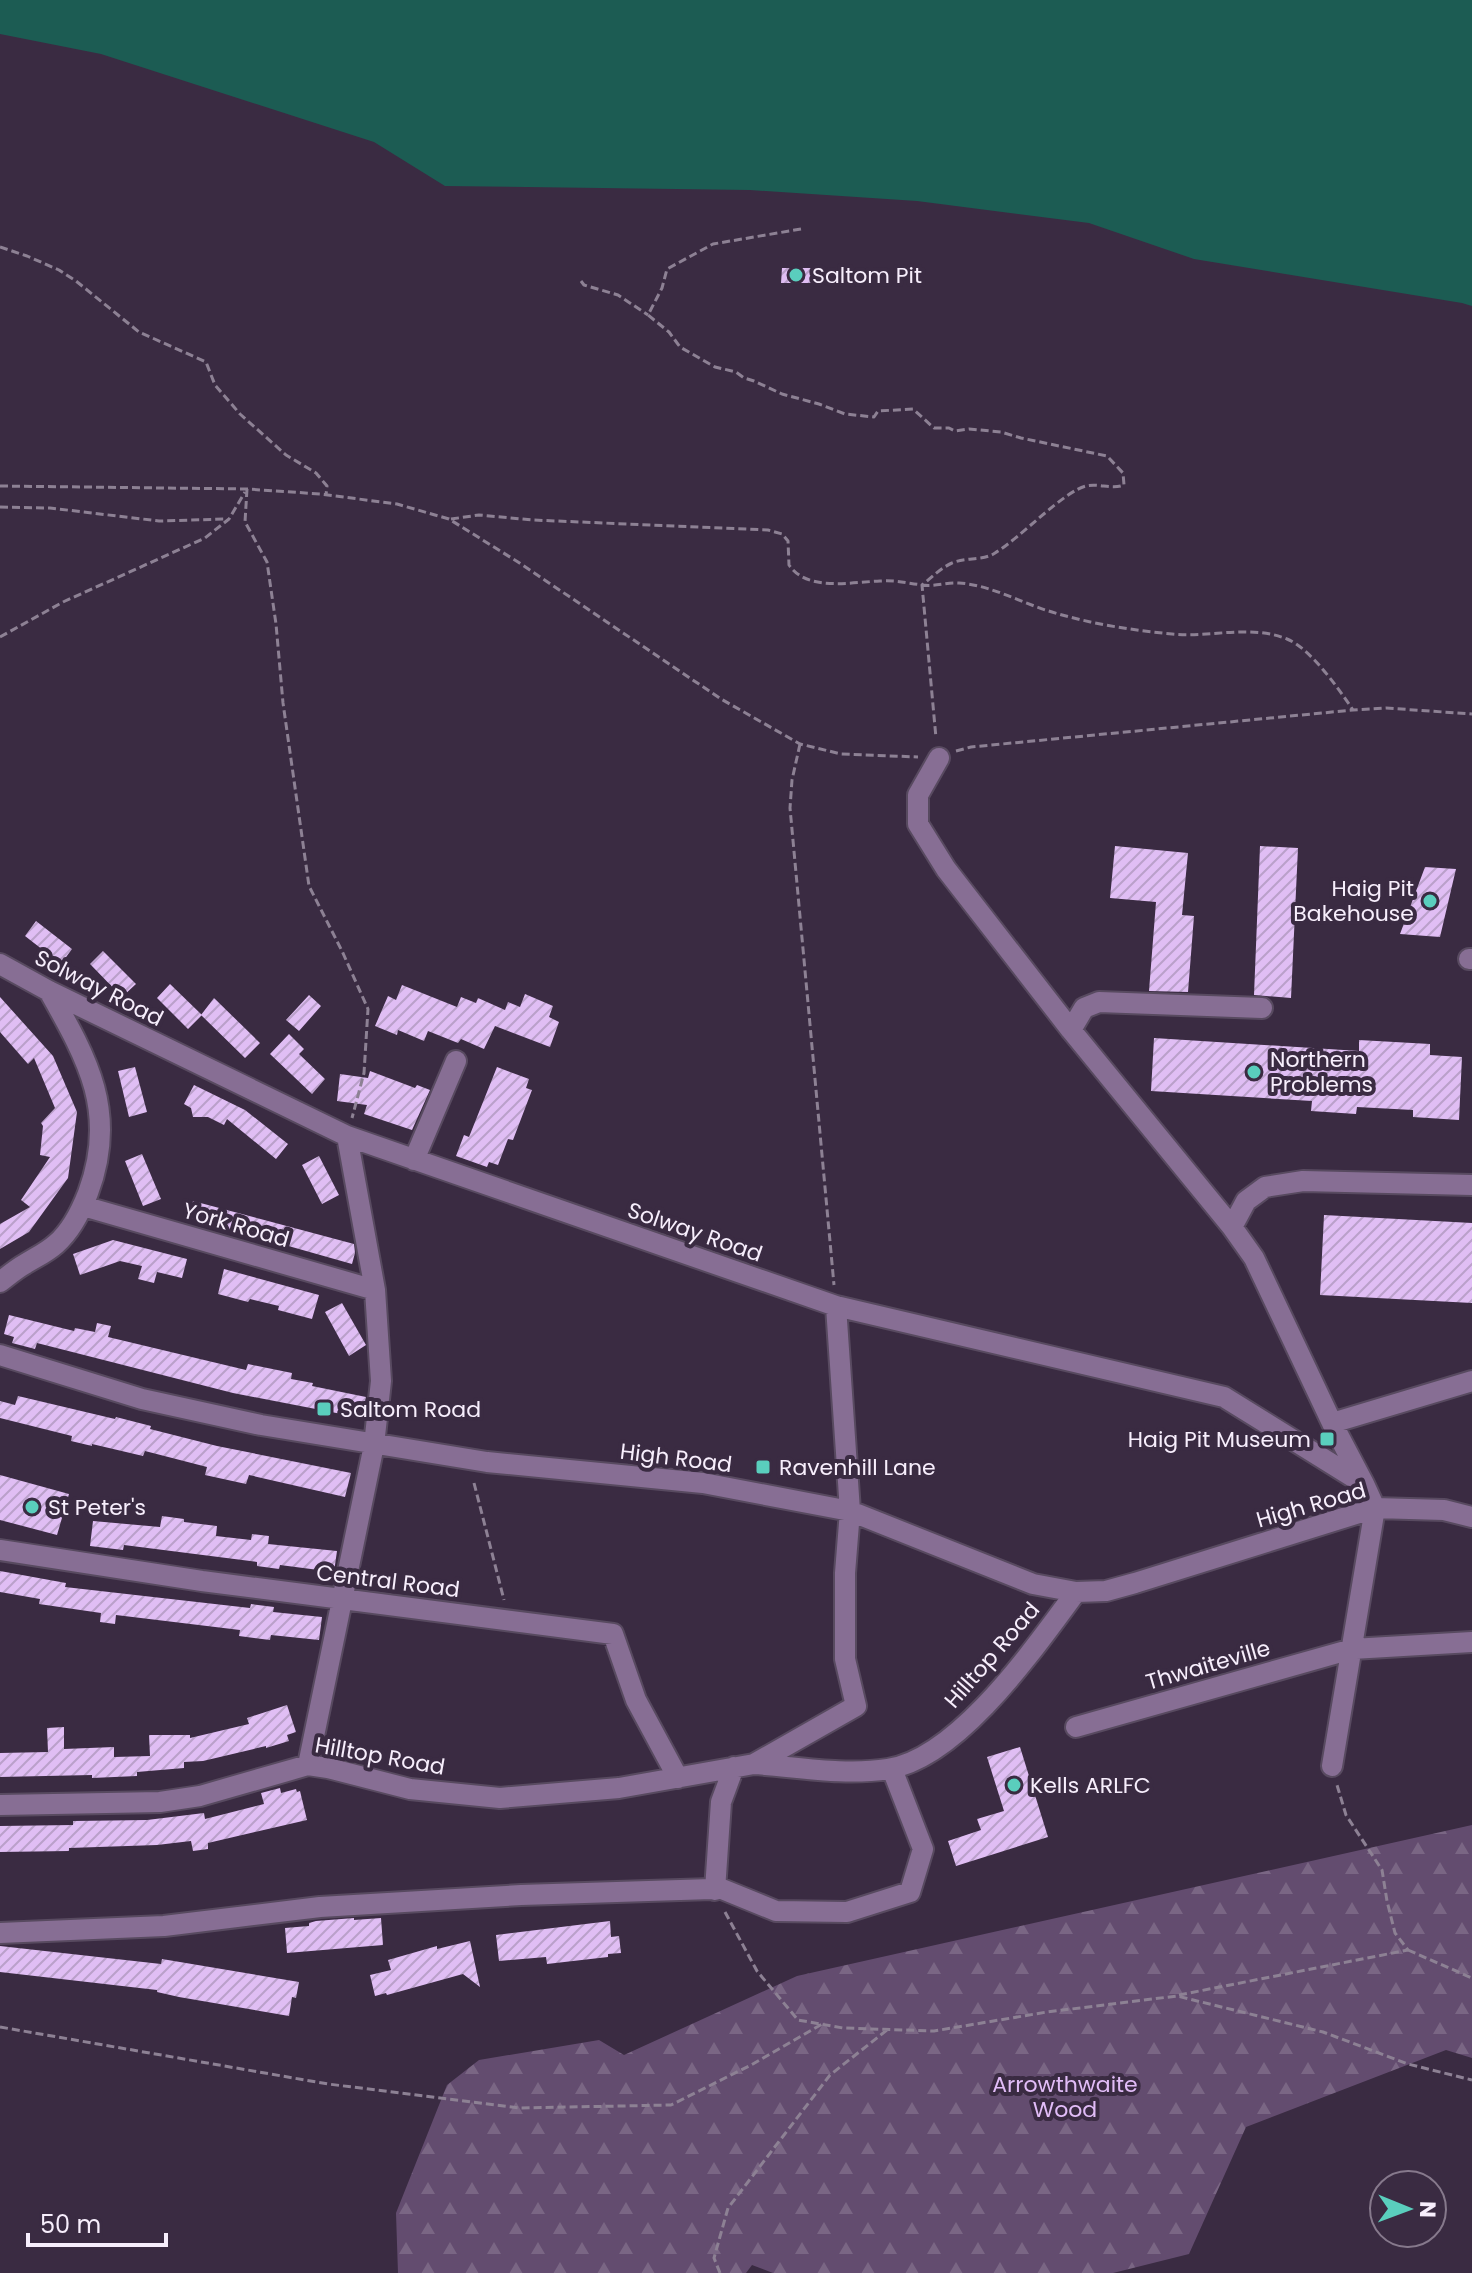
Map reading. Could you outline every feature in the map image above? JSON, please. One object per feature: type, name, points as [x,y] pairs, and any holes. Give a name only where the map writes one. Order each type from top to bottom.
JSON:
[{"type":"street","points":[[939,758],[918,795],[918,824],[946,869],[1254,1258],[1375,1508],[1332,1766]]},
{"type":"street","name":"Solway Road","points":[[0,964],[49,991],[347,1136],[836,1306],[1224,1397],[1364,1484]]},
{"type":"street","points":[[0,1282],[58,1243],[83,1206],[100,1143],[98,1099],[92,1075],[83,1051],[49,991]]},
{"type":"street","points":[[1071,1030],[1084,1008],[1099,1002],[1262,1008]]},
{"type":"street","points":[[414,1160],[456,1061]]},
{"type":"street","points":[[308,1765],[374,1445],[381,1381],[375,1290],[347,1136]]},
{"type":"street","points":[[1232,1227],[1246,1201],[1265,1187],[1303,1181],[1472,1185]]},
{"type":"street","name":"York Road","points":[[83,1206],[375,1290]]},
{"type":"street","points":[[836,1306],[850,1511]]},
{"type":"street","name":"High Road","points":[[0,1355],[142,1399],[261,1425],[487,1462],[703,1483],[850,1511],[1033,1584],[1076,1592],[1106,1591],[1135,1583],[1375,1508],[1444,1510],[1472,1517]]},
{"type":"street","points":[[1332,1423],[1472,1381]]},
{"type":"street","name":"Hilltop Road","points":[[744,1766],[856,1706],[845,1659],[845,1573],[850,1511]]},
{"type":"street","name":"Central Road","points":[[0,1550],[202,1581],[613,1634],[636,1700],[678,1778]]},
{"type":"street","name":"Hilltop Road","points":[[0,1805],[160,1802],[200,1796],[308,1765],[410,1789],[500,1798],[619,1788],[744,1766],[861,1773],[892,1769],[936,1749],[979,1713],[1030,1654],[1076,1592]]},
{"type":"street","name":"Thwaiteville","points":[[1076,1727],[1352,1649],[1472,1642]]},
{"type":"street","points":[[714,1890],[721,1802],[744,1766]]},
{"type":"street","points":[[0,1933],[164,1926],[335,1906],[521,1895],[722,1889],[776,1911],[847,1912],[910,1892],[923,1849],[892,1769]]},
{"type":"path","points":[[648,315],[662,288],[667,269],[713,244],[801,229]]},
{"type":"path","points":[[0,247],[59,270],[139,332],[206,362],[215,385],[240,414],[286,455],[316,473],[327,486],[326,495]]},
{"type":"path","points":[[581,281],[584,285],[618,295],[648,315],[688,352],[715,367],[736,372],[782,394],[845,414],[874,417],[878,411],[913,409],[934,428],[1001,432],[1107,456],[1123,473],[1124,485],[1086,486],[1063,499],[991,556],[954,562],[922,585]]},
{"type":"path","points":[[0,486],[247,489],[397,504],[449,519],[721,699],[800,744],[841,754],[939,758],[971,747],[1353,710],[1386,708],[1472,714]]},
{"type":"path","points":[[0,637],[63,602],[205,538],[229,519],[247,489]]},
{"type":"path","points":[[247,489],[245,522],[267,562],[309,886],[368,1009],[364,1073],[347,1136]]},
{"type":"path","points":[[0,507],[50,508],[159,521],[229,519]]},
{"type":"path","points":[[449,519],[479,515],[768,530],[782,534],[788,541],[789,565],[801,577],[848,584],[879,581],[909,581],[922,585],[958,583],[989,588],[1026,604],[1082,621],[1180,635],[1256,631],[1290,640],[1338,687],[1353,710]]},
{"type":"path","points":[[922,585],[939,758]]},
{"type":"path","points":[[800,744],[790,808],[836,1306]]},
{"type":"path","points":[[474,1483],[505,1604]]},
{"type":"path","points":[[1332,1766],[1346,1815],[1382,1870],[1395,1933],[1408,1950],[1472,1978]]},
{"type":"path","points":[[714,1890],[757,1971],[798,2020],[843,2028],[934,2031],[1047,2012],[1177,1996],[1323,2032],[1408,2064],[1472,2080]]},
{"type":"path","points":[[1168,1997],[1408,1950]]},
{"type":"path","points":[[0,2027],[328,2084],[520,2108],[671,2105],[751,2065],[822,2024]]},
{"type":"path","points":[[720,2273],[714,2258],[728,2208],[830,2075],[888,2029]]},
{"type":"green space","name":"Arrowthwaite Wood","points":[[1472,1825],[1472,2058],[1446,2050],[1246,2127],[1189,2254],[1113,2273],[773,2273],[752,2265],[746,2273],[398,2273],[396,2213],[447,2085],[479,2060],[599,2040],[624,2055],[797,1976]]},
{"type":"shaded area","points":[[0,0],[1472,0],[1472,306],[1194,259],[1089,223],[917,201],[750,190],[445,186],[374,142],[101,54],[0,34]]},
{"type":"building","name":"Saltom Pit","points":[[782,268],[811,268],[811,283],[781,283]]},
{"type":"building","points":[[1115,846],[1188,853],[1182,915],[1194,916],[1188,992],[1149,991],[1156,902],[1110,898]]},
{"type":"building","points":[[1260,846],[1298,848],[1291,998],[1254,995]]},
{"type":"building","name":"Haig Pit Bakehouse","points":[[1425,867],[1456,869],[1440,937],[1400,934]]},
{"type":"building","points":[[36,921],[72,949],[61,964],[25,936]]},
{"type":"building","points":[[103,951],[136,984],[122,997],[90,964]]},
{"type":"building","points":[[170,984],[202,1015],[188,1029],[157,998]]},
{"type":"building","points":[[402,985],[457,1007],[461,997],[476,1003],[478,998],[505,1010],[508,1002],[520,1007],[525,994],[553,1006],[549,1017],[559,1022],[550,1047],[495,1026],[484,1049],[461,1039],[458,1043],[428,1031],[424,1041],[398,1030],[397,1035],[375,1026],[388,996],[396,1000]]},
{"type":"building","points":[[309,995],[321,1006],[299,1031],[286,1020]]},
{"type":"building","points":[[0,997],[53,1056],[77,1112],[68,1178],[29,1232],[0,1249],[0,1224],[30,1207],[21,1200],[50,1157],[40,1155],[41,1123],[55,1108],[34,1058],[28,1064],[0,1032]]},
{"type":"building","points":[[214,998],[260,1043],[245,1058],[201,1015]]},
{"type":"building","points":[[289,1034],[304,1049],[299,1054],[325,1079],[312,1094],[270,1054]]},
{"type":"building","points":[[1154,1038],[1359,1051],[1359,1040],[1430,1044],[1430,1055],[1462,1057],[1459,1120],[1413,1117],[1413,1110],[1357,1107],[1356,1114],[1311,1111],[1312,1101],[1151,1091]]},
{"type":"building","points":[[135,1067],[147,1112],[129,1117],[118,1071]]},
{"type":"building","points":[[497,1067],[529,1079],[526,1088],[532,1090],[513,1140],[508,1139],[498,1165],[489,1162],[487,1167],[456,1156],[464,1135],[469,1137]]},
{"type":"building","points":[[370,1071],[415,1088],[417,1085],[430,1090],[412,1130],[364,1114],[367,1105],[337,1101],[340,1074],[368,1078]]},
{"type":"building","points":[[194,1085],[245,1110],[288,1144],[276,1159],[227,1119],[224,1125],[208,1117],[193,1117],[191,1108],[184,1104]]},
{"type":"building","points":[[142,1154],[161,1199],[143,1206],[125,1161]]},
{"type":"building","points":[[319,1156],[339,1195],[322,1204],[302,1165]]},
{"type":"building","points":[[193,1201],[354,1244],[352,1264],[189,1218]]},
{"type":"building","points":[[1324,1215],[1472,1223],[1472,1303],[1320,1295]]},
{"type":"building","points":[[113,1240],[187,1259],[182,1278],[157,1272],[154,1283],[138,1279],[142,1266],[120,1261],[80,1275],[73,1254]]},
{"type":"building","points":[[224,1269],[319,1295],[312,1319],[278,1310],[279,1306],[218,1294]]},
{"type":"building","points":[[342,1303],[366,1345],[349,1356],[325,1312]]},
{"type":"building","points":[[9,1315],[74,1331],[75,1328],[95,1332],[97,1323],[111,1326],[108,1337],[246,1370],[248,1364],[292,1373],[291,1379],[313,1383],[312,1386],[366,1397],[362,1418],[233,1393],[37,1343],[35,1349],[12,1343],[14,1337],[4,1334]]},
{"type":"building","points":[[18,1396],[116,1417],[217,1446],[351,1473],[345,1497],[249,1475],[246,1484],[205,1475],[207,1467],[145,1451],[143,1456],[92,1446],[71,1441],[72,1436],[0,1418],[0,1401],[15,1405]]},
{"type":"building","name":"St Peter's","points":[[0,1475],[69,1494],[57,1535],[0,1520]]},
{"type":"building","points":[[162,1516],[217,1526],[216,1536],[251,1540],[252,1534],[269,1536],[268,1544],[337,1551],[334,1572],[280,1565],[279,1569],[257,1566],[257,1562],[124,1545],[123,1550],[90,1546],[93,1521],[160,1527]]},
{"type":"building","points":[[0,1571],[66,1583],[65,1587],[250,1608],[251,1604],[274,1607],[273,1612],[322,1617],[319,1640],[271,1635],[270,1640],[239,1636],[240,1630],[116,1615],[115,1624],[100,1622],[101,1613],[39,1604],[40,1599],[0,1592]]},
{"type":"building","points":[[287,1705],[296,1732],[287,1735],[289,1741],[266,1748],[184,1762],[184,1768],[137,1772],[137,1776],[0,1777],[0,1753],[48,1752],[47,1728],[64,1727],[64,1749],[114,1747],[114,1757],[150,1756],[149,1735],[190,1735],[190,1738],[249,1724],[247,1718]]},
{"type":"building","name":"Kells ARLFC","points":[[1020,1747],[1048,1837],[956,1866],[948,1841],[981,1830],[977,1819],[1004,1811],[987,1757]]},
{"type":"building","points":[[280,1788],[281,1793],[296,1789],[300,1791],[307,1820],[208,1843],[208,1849],[193,1851],[191,1841],[69,1848],[69,1851],[0,1852],[0,1826],[73,1825],[73,1821],[147,1820],[204,1813],[205,1819],[264,1804],[261,1793]]},
{"type":"building","points":[[381,1918],[383,1945],[287,1953],[285,1928],[309,1926],[309,1923],[316,1921]]},
{"type":"building","points":[[610,1921],[611,1937],[619,1936],[621,1953],[547,1964],[546,1957],[499,1961],[496,1935]]},
{"type":"building","points":[[470,1941],[480,1987],[463,1974],[375,1996],[370,1975],[391,1970],[388,1960],[437,1946],[437,1949]]},
{"type":"building","points":[[0,1946],[161,1964],[162,1959],[299,1982],[296,1998],[292,1997],[289,2016],[179,1997],[157,1990],[0,1972]]},
{"type":"place","name":"Saltom Pit","points":[[796,275]]},
{"type":"place","name":"Haig Pit Bakehouse","points":[[1430,901]]},
{"type":"place","name":"Northern Problems","points":[[1254,1072]]},
{"type":"place","name":"Saltom Road","points":[[324,1409]]},
{"type":"place","name":"Haig Pit Museum","points":[[1327,1439]]},
{"type":"place","name":"Ravenhill Lane","points":[[763,1467]]},
{"type":"place","name":"St Peter's","points":[[32,1507]]},
{"type":"place","name":"Kells ARLFC","points":[[1014,1785]]}]
